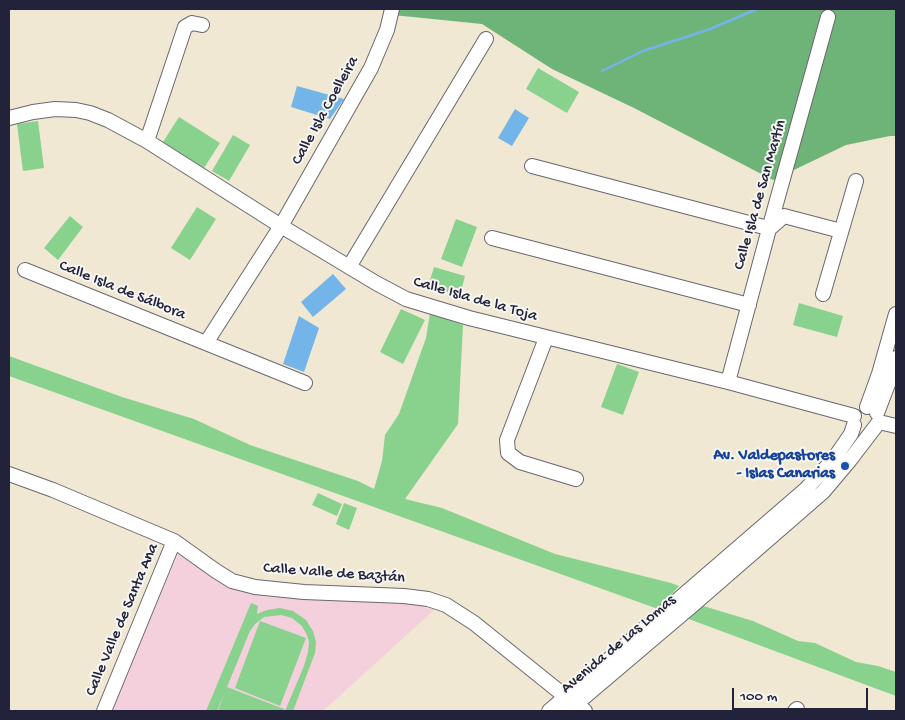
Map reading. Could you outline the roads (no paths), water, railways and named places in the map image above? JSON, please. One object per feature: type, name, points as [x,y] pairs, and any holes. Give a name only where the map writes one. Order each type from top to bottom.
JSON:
[{"type":"street","name":"Calle Isla Coelleira","points":[[281,226],[372,68],[387,30],[392,9]]},
{"type":"street","name":"Calle Isla de San Martín","points":[[728,382],[828,17]]},
{"type":"street","points":[[147,141],[185,27],[192,23],[202,25]]},
{"type":"street","points":[[349,267],[486,39]]},
{"type":"street","name":"Calle Isla de la Toja","points":[[9,118],[55,109],[76,110],[108,120],[147,141],[281,226],[406,299],[546,338],[728,382],[854,421],[861,432],[873,419],[896,426]]},
{"type":"street","points":[[532,166],[747,222],[769,230],[784,216],[841,231]]},
{"type":"street","points":[[823,294],[856,181]]},
{"type":"street","points":[[206,344],[281,226]]},
{"type":"street","points":[[492,238],[749,304]]},
{"type":"street","name":"Calle Isla de Sálbora","points":[[25,270],[305,384]]},
{"type":"street","points":[[873,419],[879,374],[896,314]]},
{"type":"street","points":[[546,338],[507,440],[508,453],[520,462],[576,479]]},
{"type":"street","points":[[873,419],[892,374],[896,358]]},
{"type":"street","points":[[854,421],[873,419]]},
{"type":"street","name":"Avenida de Las Lomas","points":[[549,711],[574,706],[822,492],[850,460],[873,419]]},
{"type":"street","name":"Avenida de Las Lomas","points":[[574,706],[672,605],[806,489],[834,460],[851,434],[854,421]]},
{"type":"street","name":"Calle Valle de Baztán","points":[[9,474],[53,490],[174,542],[216,572],[232,580],[255,587],[304,592],[404,596],[428,599],[446,605],[474,623],[574,706]]},
{"type":"street","name":"Calle Valle de Santa Ana","points":[[104,711],[174,542]]},
{"type":"water","points":[[297,86],[344,99],[330,119],[291,107]]},
{"type":"water","points":[[515,109],[529,118],[512,146],[498,138]]},
{"type":"water","points":[[333,274],[346,289],[313,317],[301,302]]},
{"type":"water","points":[[299,316],[319,328],[304,372],[283,364]]},
{"type":"waterway","points":[[602,71],[643,51],[710,29],[757,9]]},
{"type":"place","name":"Av. Valdepastores - Islas Canarias","points":[[845,466]]}]
